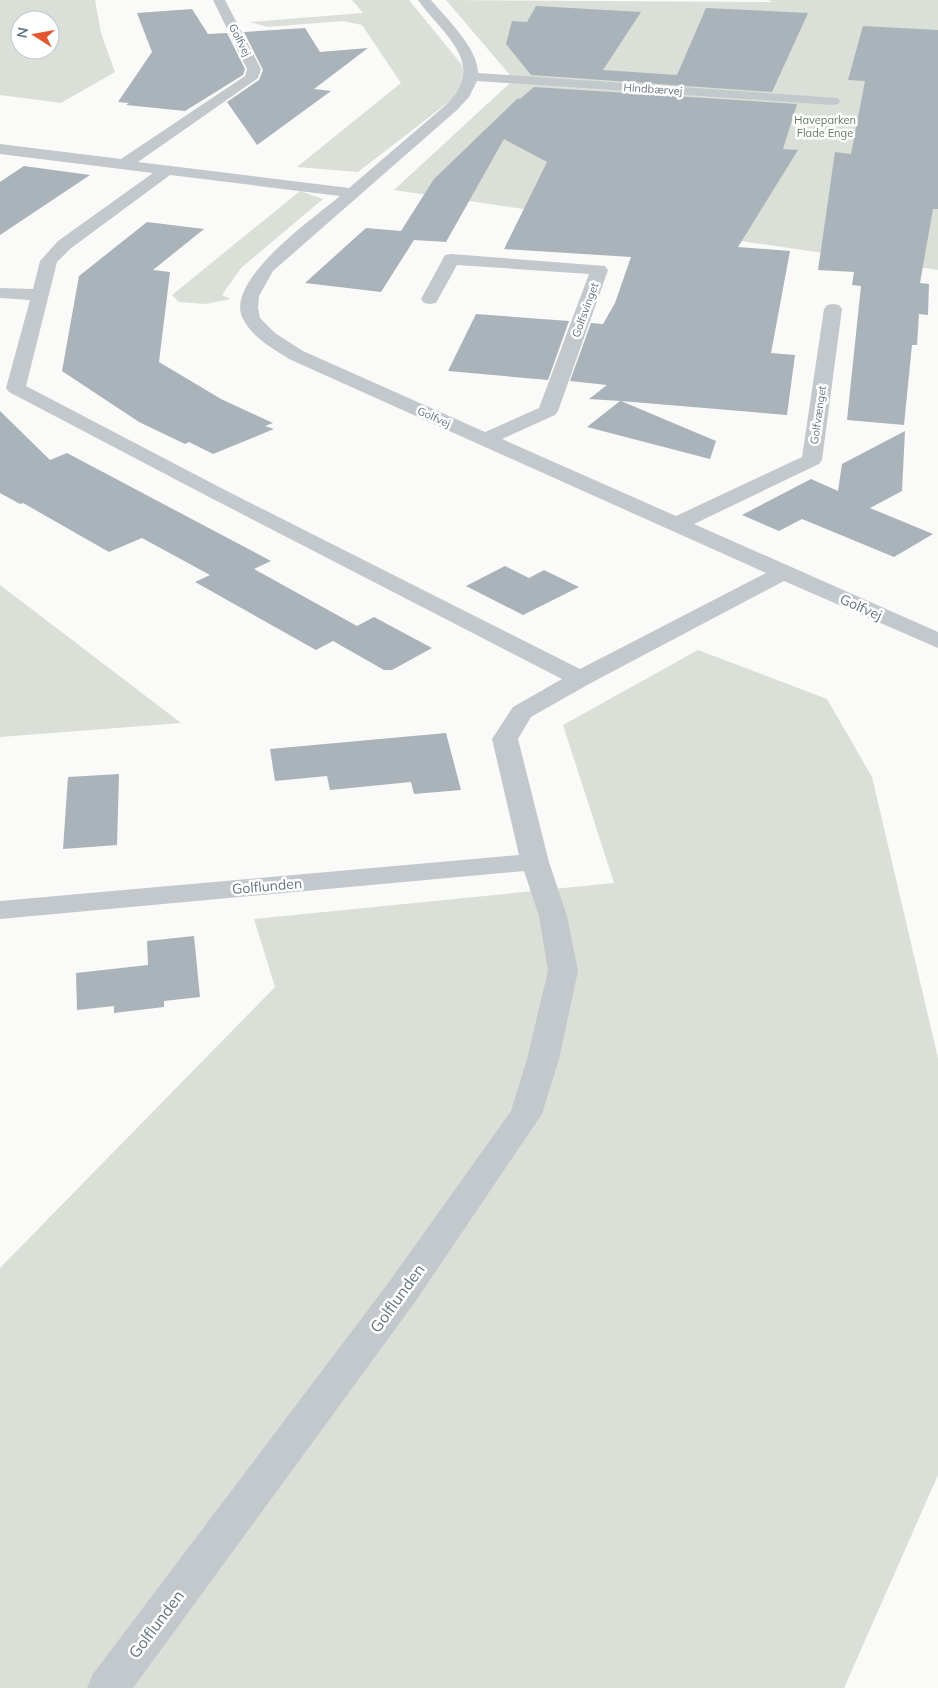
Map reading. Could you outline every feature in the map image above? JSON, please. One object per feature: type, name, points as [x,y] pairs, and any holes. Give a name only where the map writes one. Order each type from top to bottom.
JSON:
[{"type":"street","name":"Golfvej","points":[[124,164],[251,78],[254,69],[219,0]]},
{"type":"street","points":[[424,0],[467,54],[472,77]]},
{"type":"street","name":"Golfvej","points":[[472,77],[467,91],[452,108],[267,267],[254,283],[248,298],[249,312],[255,325],[270,340],[296,355],[674,525],[933,633]]},
{"type":"street","name":"Hindbærvej","points":[[472,77],[833,101]]},
{"type":"street","points":[[0,149],[354,192]]},
{"type":"street","points":[[168,170],[64,245],[49,261],[40,295],[8,389],[580,679],[784,572]]},
{"type":"street","name":"Golfsvinget","points":[[430,299],[451,260],[599,270],[548,411],[485,439]]},
{"type":"street","points":[[0,293],[40,295]]},
{"type":"street","name":"Golfvænget","points":[[674,525],[812,460],[833,309]]},
{"type":"street","name":"Golflunden","points":[[108,1688],[402,1292],[526,1114],[543,1059],[563,971],[553,916],[535,862],[504,739],[522,712],[580,679]]},
{"type":"street","name":"Golflunden","points":[[0,910],[535,862]]},
{"type":"green space","points":[[0,0],[95,0],[101,33],[115,72],[61,103],[0,95]]},
{"type":"green space","points":[[352,0],[409,0],[462,65],[465,81],[459,94],[358,172],[297,167],[401,83],[362,25],[343,21],[267,27],[250,22],[363,13]]},
{"type":"green space","name":"Haveparken Flade Enge","points":[[446,0],[773,2],[768,0],[938,0],[938,270],[394,190],[510,83],[509,74]]},
{"type":"green space","points":[[300,191],[323,199],[241,268],[222,295],[231,299],[205,304],[179,302],[172,295]]},
{"type":"green space","points":[[0,585],[181,723],[0,737]]},
{"type":"green space","points":[[698,650],[827,699],[872,777],[938,1058],[938,1475],[844,1688],[0,1688],[0,1268],[275,987],[254,919],[614,883],[563,725]]},
{"type":"building","points":[[536,6],[641,12],[603,70],[677,75],[706,8],[808,13],[772,92],[531,75],[506,44],[512,21],[527,22]]},
{"type":"building","points":[[192,9],[208,34],[227,33],[245,69],[243,75],[185,111],[126,105],[129,103],[118,102],[152,52],[137,13]]},
{"type":"building","points":[[863,26],[938,30],[938,209],[933,209],[920,283],[929,284],[928,315],[919,314],[917,345],[912,345],[904,425],[847,420],[861,286],[852,285],[854,272],[818,270],[835,152],[851,154],[865,81],[848,80]]},
{"type":"building","points":[[305,28],[320,52],[368,48],[314,89],[331,91],[257,145],[227,102],[259,80],[263,70],[244,32]]},
{"type":"building","points":[[534,87],[797,104],[783,149],[798,150],[738,247],[790,251],[771,353],[795,355],[787,415],[621,401],[716,441],[710,459],[587,427],[620,401],[589,399],[607,385],[570,381],[591,323],[603,324],[615,303],[631,257],[504,249],[547,162],[504,139],[446,242],[414,240],[381,292],[305,283],[366,228],[401,231],[434,179],[518,98],[520,99]]},
{"type":"building","points":[[24,166],[90,175],[0,235],[0,182]]},
{"type":"building","points":[[147,222],[204,229],[153,270],[170,272],[159,362],[221,399],[273,423],[265,426],[274,429],[213,454],[189,442],[185,444],[139,422],[62,371],[79,276]]},
{"type":"building","points":[[476,314],[569,321],[548,380],[448,371]]},
{"type":"building","points":[[0,411],[50,460],[67,453],[271,561],[254,569],[357,626],[374,617],[432,648],[392,670],[384,670],[333,641],[316,650],[195,582],[210,575],[142,538],[109,552],[23,503],[20,504],[0,493]]},
{"type":"building","points":[[905,431],[902,491],[870,508],[933,534],[894,557],[802,519],[779,531],[742,515],[811,479],[838,491],[842,464]]},
{"type":"building","points":[[505,566],[529,578],[544,570],[579,587],[523,615],[466,586]]},
{"type":"building","points":[[446,733],[461,790],[414,794],[411,782],[330,790],[327,776],[275,781],[270,749]]},
{"type":"building","points":[[119,774],[117,845],[63,849],[68,777]]},
{"type":"building","points":[[194,936],[200,997],[164,1001],[164,1007],[114,1013],[114,1006],[77,1010],[76,973],[148,965],[147,941]]}]
